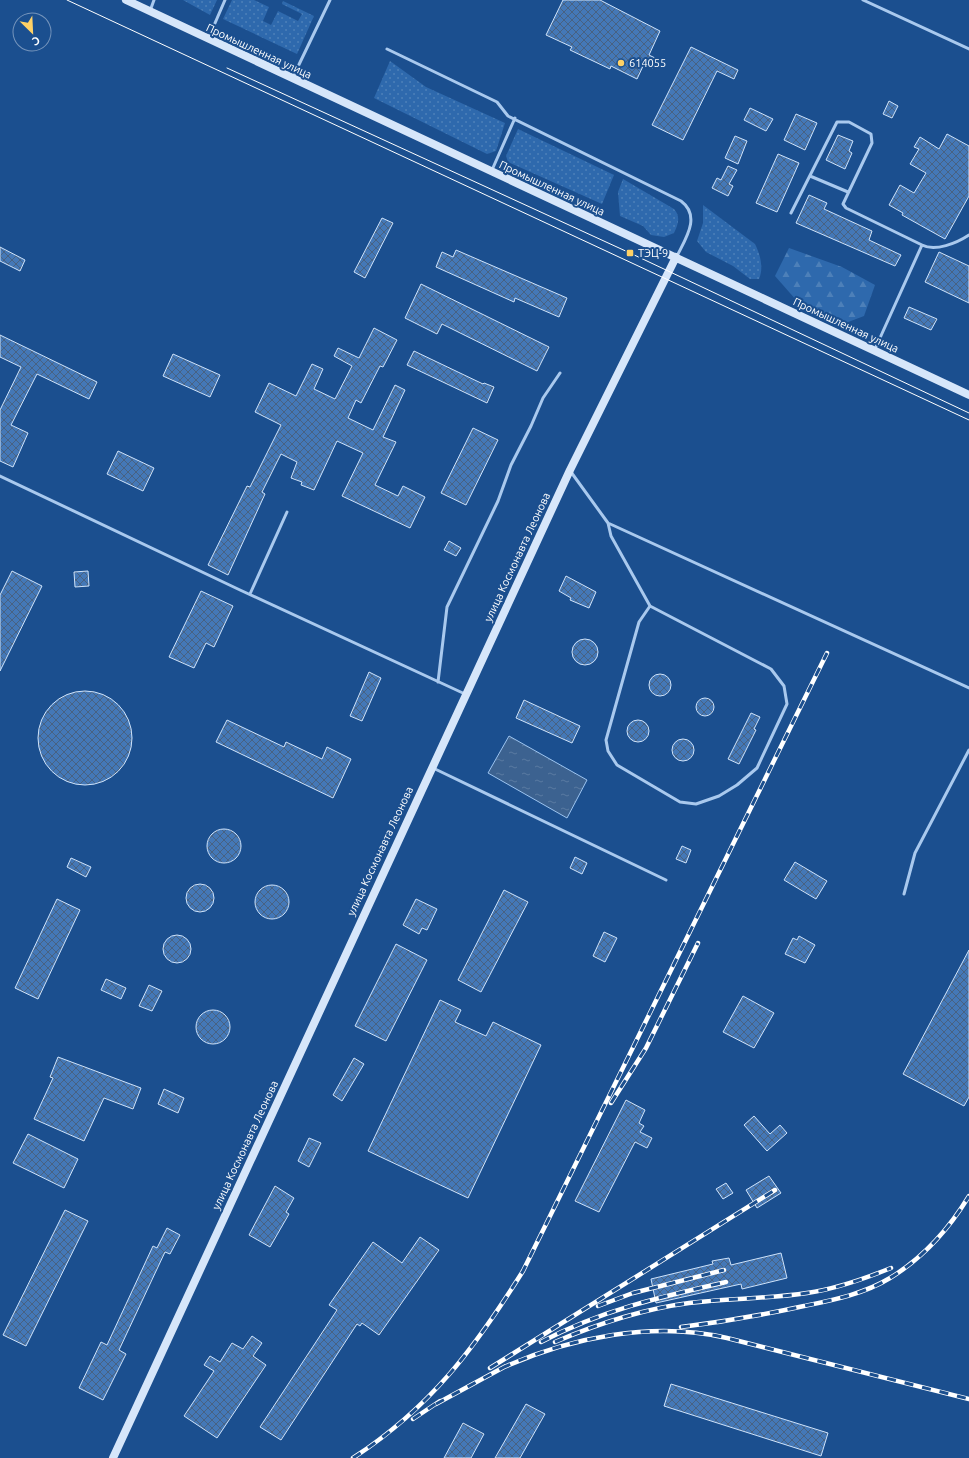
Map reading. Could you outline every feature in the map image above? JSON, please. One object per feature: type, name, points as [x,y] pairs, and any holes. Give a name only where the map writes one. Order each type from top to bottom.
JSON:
[{"type":"street","name":"Промышленная улица","points":[[126,0],[969,395]]},
{"type":"street","name":"улица Космонавта Леонова","points":[[113,1458],[431,767],[570,470],[676,257]]},
{"type":"lane","points":[[150,11],[154,0]]},
{"type":"lane","points":[[208,39],[226,0]]},
{"type":"lane","points":[[292,79],[330,0]]},
{"type":"lane","points":[[863,0],[969,49]]},
{"type":"lane","points":[[387,49],[497,102],[506,113],[514,118],[622,171],[685,205],[691,213],[691,225],[676,257]]},
{"type":"lane","points":[[491,172],[514,118]]},
{"type":"lane","points":[[791,213],[835,125],[840,121],[849,122],[869,132],[873,139],[843,201],[844,206],[929,249],[937,248],[969,235]]},
{"type":"lane","points":[[810,176],[848,192]]},
{"type":"lane","points":[[874,351],[922,246]]},
{"type":"lane","points":[[438,682],[447,607],[498,501],[511,465],[531,426],[543,398],[560,373]]},
{"type":"lane","points":[[570,470],[608,523],[611,536],[650,606],[771,669],[784,686],[787,704],[757,768],[731,789],[719,796],[696,804],[680,802],[617,765],[608,751],[606,740],[639,622],[650,606]]},
{"type":"lane","points":[[0,476],[465,694]]},
{"type":"lane","points":[[250,594],[287,512]]},
{"type":"lane","points":[[608,523],[969,688]]},
{"type":"lane","points":[[904,894],[915,853],[969,750]]},
{"type":"lane","points":[[431,767],[666,880]]},
{"type":"green space","points":[[183,0],[217,0],[210,15]]},
{"type":"green space","points":[[232,0],[254,0],[269,7],[263,21],[271,25],[278,11],[298,21],[302,14],[282,4],[283,1],[314,16],[297,54],[223,19]]},
{"type":"green space","points":[[390,61],[426,87],[505,123],[496,151],[487,154],[374,98]]},
{"type":"green space","points":[[518,129],[614,175],[602,204],[508,162],[506,156]]},
{"type":"green space","points":[[623,179],[674,209],[678,215],[678,224],[674,233],[664,237],[651,235],[643,226],[620,216],[618,192]]},
{"type":"green space","points":[[703,205],[755,244],[761,261],[759,279],[750,279],[733,266],[706,252],[697,241],[703,223]]},
{"type":"green space","points":[[789,248],[842,267],[875,285],[864,316],[843,324],[797,301],[775,276]]},
{"type":"water","points":[[509,736],[587,780],[567,818],[488,773]]},
{"type":"building","points":[[563,0],[600,0],[660,31],[649,55],[657,59],[653,68],[644,64],[637,79],[611,66],[610,69],[570,50],[572,47],[546,35]]},
{"type":"building","points":[[691,47],[738,70],[734,79],[717,71],[683,140],[652,125]]},
{"type":"building","points":[[889,101],[898,106],[892,118],[883,114]]},
{"type":"building","points":[[750,108],[773,119],[766,131],[744,120]]},
{"type":"building","points":[[796,114],[817,123],[805,150],[784,140]]},
{"type":"building","points":[[947,134],[969,146],[969,196],[945,239],[902,215],[903,213],[889,205],[900,185],[914,193],[926,173],[910,164],[919,149],[914,147],[920,137],[939,149]]},
{"type":"building","points":[[838,135],[853,141],[849,151],[852,153],[845,169],[826,160]]},
{"type":"building","points":[[735,136],[747,141],[738,164],[725,158]]},
{"type":"building","points":[[778,154],[799,163],[777,212],[756,203]]},
{"type":"building","points":[[728,166],[737,170],[729,184],[733,186],[728,196],[712,188],[717,178],[721,180]]},
{"type":"building","points":[[809,195],[827,203],[824,209],[872,231],[869,240],[901,255],[895,266],[796,223]]},
{"type":"building","points":[[382,218],[393,223],[365,278],[354,272]]},
{"type":"building","points":[[0,247],[25,260],[20,271],[0,261]]},
{"type":"building","points":[[456,250],[567,298],[559,317],[515,298],[514,302],[436,267],[442,252],[453,257]]},
{"type":"building","points":[[939,252],[969,266],[969,303],[925,282]]},
{"type":"building","points":[[421,284],[549,347],[537,371],[442,324],[437,334],[405,318]]},
{"type":"building","points":[[909,307],[937,319],[931,330],[904,318]]},
{"type":"building","points":[[374,328],[397,340],[383,367],[380,366],[361,403],[356,400],[348,418],[373,430],[395,385],[405,390],[383,437],[396,442],[375,485],[398,496],[403,486],[425,497],[410,528],[342,496],[363,453],[337,441],[314,490],[301,485],[302,482],[291,478],[297,462],[281,454],[262,492],[265,494],[228,575],[208,565],[247,486],[250,487],[281,425],[255,412],[269,383],[296,396],[312,364],[323,369],[314,389],[335,399],[352,366],[334,356],[338,348],[359,358]]},
{"type":"building","points":[[0,335],[97,382],[89,399],[37,374],[11,425],[28,433],[13,467],[0,461],[0,410],[21,367],[0,357]]},
{"type":"building","points":[[414,351],[483,384],[484,383],[494,387],[487,403],[407,365]]},
{"type":"building","points":[[173,354],[220,375],[210,397],[163,376]]},
{"type":"building","points":[[473,428],[498,440],[466,505],[441,493]]},
{"type":"building","points":[[118,451],[154,468],[143,491],[107,474]]},
{"type":"building","points":[[449,541],[461,548],[456,556],[444,550]]},
{"type":"building","points":[[12,571],[42,586],[0,671],[0,595]]},
{"type":"building","points":[[88,571],[89,586],[75,587],[74,572]]},
{"type":"building","points":[[566,576],[596,592],[589,608],[570,600],[571,598],[559,591]]},
{"type":"building","points":[[201,591],[233,606],[214,647],[206,643],[194,668],[169,657]]},
{"type":"building","points":[[585,639],[594,643],[598,652],[594,661],[585,665],[576,661],[572,652],[576,643]]},
{"type":"building","points":[[369,672],[381,678],[362,721],[350,716]]},
{"type":"building","points":[[660,674],[668,677],[671,685],[668,693],[660,696],[652,693],[649,685],[652,677]]},
{"type":"building","points":[[76,691],[94,691],[103,694],[119,704],[129,720],[132,729],[132,747],[129,756],[119,772],[103,782],[94,785],[76,785],[67,782],[51,772],[41,756],[38,747],[38,729],[41,720],[51,704],[67,694]]},
{"type":"building","points":[[705,698],[711,701],[714,707],[711,713],[705,716],[699,713],[696,707],[699,701]]},
{"type":"building","points":[[524,700],[580,726],[572,743],[516,718]]},
{"type":"building","points":[[751,713],[760,717],[754,729],[756,730],[739,764],[728,759]]},
{"type":"building","points":[[227,720],[284,747],[286,742],[322,759],[327,747],[351,759],[333,798],[216,742]]},
{"type":"building","points":[[638,720],[646,723],[649,731],[646,739],[638,742],[630,739],[627,731],[630,723]]},
{"type":"building","points":[[683,739],[691,742],[694,750],[691,758],[683,761],[675,758],[672,750],[675,742]]},
{"type":"building","points":[[227,829],[234,831],[239,836],[241,846],[239,856],[234,861],[221,863],[214,861],[209,856],[207,843],[209,836],[214,831]]},
{"type":"building","points":[[682,846],[691,850],[686,863],[676,859]]},
{"type":"building","points":[[575,857],[587,863],[582,874],[570,868]]},
{"type":"building","points":[[71,858],[91,867],[86,877],[67,867]]},
{"type":"building","points":[[795,862],[827,881],[816,899],[784,880]]},
{"type":"building","points":[[200,884],[210,888],[214,898],[210,908],[200,912],[190,908],[186,898],[190,888]]},
{"type":"building","points":[[275,885],[282,887],[287,892],[289,902],[287,912],[282,917],[269,919],[262,917],[257,912],[255,899],[257,892],[262,887]]},
{"type":"building","points":[[504,890],[528,902],[481,992],[458,980]]},
{"type":"building","points":[[57,899],[80,910],[38,999],[15,988]]},
{"type":"building","points":[[416,899],[437,909],[427,930],[422,928],[419,934],[403,925]]},
{"type":"building","points":[[604,932],[617,938],[605,962],[593,956]]},
{"type":"building","points":[[177,935],[187,939],[191,949],[187,959],[177,963],[167,959],[163,949],[167,939]]},
{"type":"building","points":[[799,936],[815,945],[805,963],[785,954],[793,938],[797,940]]},
{"type":"building","points":[[396,944],[427,960],[386,1041],[355,1026]]},
{"type":"building","points":[[969,950],[969,1097],[964,1106],[903,1074]]},
{"type":"building","points":[[106,979],[126,988],[121,999],[101,990]]},
{"type":"building","points":[[149,985],[162,991],[152,1011],[139,1006]]},
{"type":"building","points":[[743,996],[774,1013],[754,1048],[723,1032]]},
{"type":"building","points":[[440,1000],[461,1010],[455,1022],[486,1036],[493,1022],[541,1045],[468,1198],[368,1151]]},
{"type":"building","points":[[216,1010],[223,1012],[228,1017],[230,1027],[228,1037],[223,1042],[210,1044],[203,1042],[198,1037],[196,1024],[198,1017],[203,1012]]},
{"type":"building","points":[[58,1057],[141,1088],[133,1109],[104,1098],[84,1141],[34,1119],[53,1078],[50,1077]]},
{"type":"building","points":[[354,1058],[364,1064],[342,1101],[333,1095]]},
{"type":"building","points":[[164,1089],[184,1098],[178,1113],[158,1104]]},
{"type":"building","points":[[626,1100],[645,1110],[639,1123],[644,1126],[640,1132],[652,1138],[647,1148],[635,1142],[599,1212],[575,1201]]},
{"type":"building","points":[[754,1116],[770,1134],[780,1125],[787,1133],[767,1151],[744,1125]]},
{"type":"building","points":[[28,1134],[78,1159],[64,1188],[13,1163]]},
{"type":"building","points":[[309,1138],[321,1143],[309,1167],[298,1161]]},
{"type":"building","points":[[769,1176],[781,1193],[757,1208],[746,1190]]},
{"type":"building","points":[[726,1183],[733,1193],[723,1199],[716,1189]]},
{"type":"building","points":[[275,1186],[294,1198],[286,1212],[289,1214],[270,1247],[249,1235]]},
{"type":"building","points":[[65,1210],[88,1221],[26,1346],[3,1335]]},
{"type":"building","points":[[167,1228],[180,1235],[170,1254],[165,1252],[119,1350],[126,1354],[103,1400],[79,1388],[101,1342],[107,1345],[153,1246],[157,1248]]},
{"type":"building","points":[[420,1237],[439,1250],[379,1335],[362,1323],[360,1326],[357,1324],[281,1440],[260,1427],[337,1310],[329,1305],[373,1242],[402,1263]]},
{"type":"building","points":[[781,1253],[787,1278],[742,1289],[741,1284],[656,1303],[651,1279],[713,1264],[712,1261],[729,1258],[731,1265]]},
{"type":"building","points":[[252,1336],[262,1343],[253,1356],[266,1365],[217,1438],[184,1416],[214,1371],[204,1365],[210,1356],[220,1362],[232,1343],[243,1349]]},
{"type":"building","points":[[671,1384],[828,1433],[821,1456],[664,1406]]},
{"type":"building","points":[[526,1404],[545,1414],[520,1458],[495,1458]]},
{"type":"building","points":[[463,1423],[484,1434],[471,1458],[444,1458]]},
{"type":"tram line","points":[[67,0],[969,420]]},
{"type":"tram line","points":[[227,68],[630,253],[969,413]]},
{"type":"railway","points":[[353,1458],[381,1439],[406,1418],[449,1375],[487,1326],[523,1271],[827,653]]},
{"type":"railway","points":[[611,1103],[646,1048],[698,943]]},
{"type":"railway","points":[[490,1368],[775,1190]]},
{"type":"railway","points":[[681,1327],[727,1321],[837,1299],[880,1284],[902,1270],[924,1252],[953,1220],[969,1196]]},
{"type":"railway","points":[[555,1342],[604,1323],[655,1309],[704,1301],[792,1295],[818,1291],[850,1283],[891,1268]]},
{"type":"railway","points":[[598,1306],[633,1293],[724,1270]]},
{"type":"railway","points":[[541,1342],[586,1321],[609,1313],[655,1299],[726,1282]]},
{"type":"railway","points":[[502,1368],[528,1357],[584,1340],[641,1332],[670,1331],[699,1333],[727,1338],[969,1399]]},
{"type":"railway","points":[[436,1404],[506,1366]]},
{"type":"railway","points":[[413,1419],[440,1401]]},
{"type":"place","name":"614055","points":[[621,63]]},
{"type":"place","name":"ТЭЦ-9","points":[[630,253]]}]
